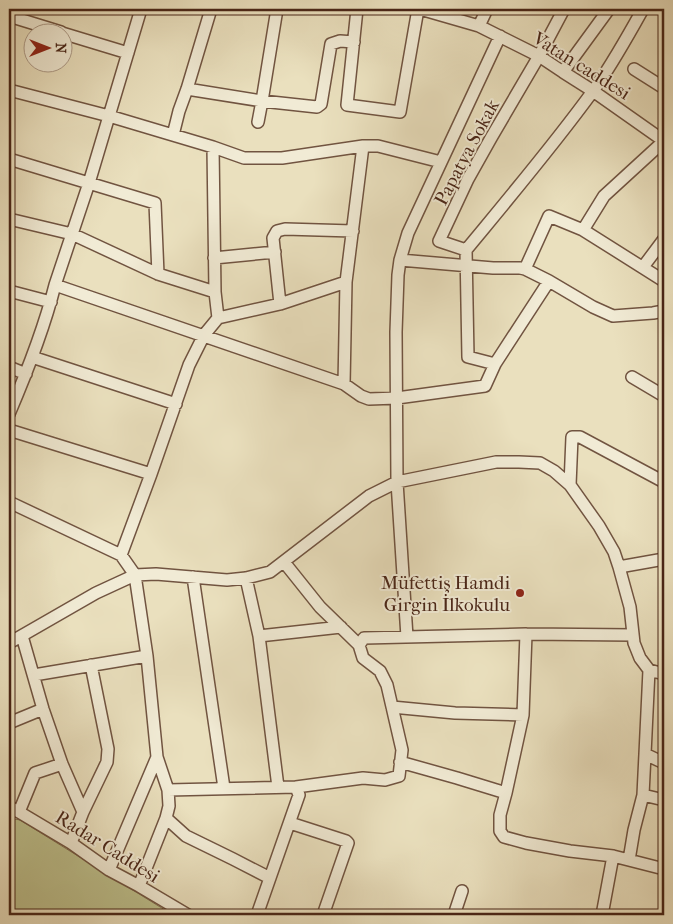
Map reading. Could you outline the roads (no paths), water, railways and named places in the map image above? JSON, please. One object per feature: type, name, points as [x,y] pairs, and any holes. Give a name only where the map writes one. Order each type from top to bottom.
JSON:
[{"type":"street","points":[[9,414],[32,358],[51,302],[141,9]]},
{"type":"street","points":[[173,135],[178,111],[187,89],[210,9]]},
{"type":"street","points":[[258,122],[277,9]]},
{"type":"street","points":[[357,9],[347,105],[400,112],[423,9]]},
{"type":"street","name":"Vatan caddesi","points":[[423,9],[479,26],[539,56],[593,90],[664,140]]},
{"type":"street","points":[[479,26],[487,9]]},
{"type":"street","points":[[539,56],[564,9]]},
{"type":"street","points":[[562,72],[609,9]]},
{"type":"street","points":[[495,364],[468,358],[466,250],[547,151],[593,90],[615,57],[642,9]]},
{"type":"street","points":[[9,16],[28,22]]},
{"type":"street","points":[[72,36],[128,53]]},
{"type":"street","points":[[407,637],[397,482],[396,332],[400,260],[408,233],[500,36]]},
{"type":"street","points":[[187,89],[262,101],[317,107],[322,104],[331,44],[340,41],[354,42]]},
{"type":"street","name":"Papatya Sokak","points":[[466,250],[440,241],[468,179],[539,56]]},
{"type":"street","points":[[634,69],[664,88]]},
{"type":"street","points":[[9,90],[109,116],[214,147],[244,158],[282,158],[364,146],[378,146],[441,162]]},
{"type":"street","points":[[583,230],[604,196],[664,140]]},
{"type":"street","points":[[344,384],[346,282],[364,146]]},
{"type":"street","points":[[214,147],[214,258],[218,318]]},
{"type":"street","points":[[9,159],[155,203],[158,274]]},
{"type":"street","points":[[525,269],[549,216],[583,230],[664,281]]},
{"type":"street","points":[[9,219],[72,234],[158,274],[215,292]]},
{"type":"street","points":[[280,304],[274,238],[277,231],[353,231]]},
{"type":"street","points":[[643,267],[664,239]]},
{"type":"street","points":[[214,258],[275,252]]},
{"type":"street","points":[[400,260],[525,269],[613,316],[653,314],[664,311]]},
{"type":"street","points":[[121,555],[152,474],[189,365],[204,335],[218,318],[280,304],[346,282]]},
{"type":"street","points":[[55,285],[344,384],[361,396],[369,399],[397,398],[486,386],[495,364],[549,282]]},
{"type":"street","points":[[9,292],[51,302]]},
{"type":"street","points":[[32,358],[176,404]]},
{"type":"street","points":[[9,367],[26,374]]},
{"type":"street","points":[[632,377],[664,396]]},
{"type":"street","points":[[9,430],[152,474]]},
{"type":"street","points":[[570,485],[572,437],[580,437],[664,482]]},
{"type":"street","points":[[9,643],[96,593],[135,575],[156,574],[227,580],[246,578],[270,572],[369,496],[397,482],[496,462],[519,462],[540,463],[554,471],[570,485],[599,526],[614,552],[619,566],[630,607],[634,643],[640,658],[650,670],[664,674]]},
{"type":"street","points":[[9,502],[121,555],[135,575],[147,656],[157,757],[168,790],[169,806],[139,886]]},
{"type":"street","points":[[619,566],[664,559]]},
{"type":"street","points":[[168,790],[296,786],[363,778],[385,780],[398,776],[402,750],[387,685],[380,671],[363,658],[359,645],[320,607],[284,562]]},
{"type":"street","points":[[194,577],[224,788]]},
{"type":"street","points":[[246,578],[259,636],[278,787]]},
{"type":"street","points":[[259,636],[341,627]]},
{"type":"street","points":[[526,634],[523,715],[500,815],[500,830],[504,837],[570,851],[613,856],[664,869]]},
{"type":"street","points":[[359,645],[364,638],[526,634],[633,635]]},
{"type":"street","points":[[22,636],[43,709],[62,764],[83,812]]},
{"type":"street","points":[[34,675],[147,656]]},
{"type":"street","points":[[71,843],[83,812],[107,762],[108,749],[91,665]]},
{"type":"street","points":[[629,860],[634,830],[644,795],[644,754],[650,670]]},
{"type":"street","points":[[392,707],[455,713],[523,715]]},
{"type":"street","points":[[9,723],[43,709]]},
{"type":"street","points":[[644,754],[664,763]]},
{"type":"street","points":[[109,870],[157,757]]},
{"type":"street","points":[[400,762],[506,793]]},
{"type":"street","points":[[14,810],[35,773],[62,764]]},
{"type":"street","points":[[257,915],[299,795],[296,786]]},
{"type":"street","points":[[644,795],[664,800]]},
{"type":"street","name":"Radar Caddesi","points":[[14,810],[71,843],[109,870],[188,915]]},
{"type":"street","points":[[166,818],[186,836],[270,878]]},
{"type":"street","points":[[290,823],[348,843],[323,915]]},
{"type":"street","points":[[602,915],[613,856]]},
{"type":"street","points":[[454,915],[462,891]]},
{"type":"place","name":"Müfettiş Hamdi Girgin İlkokulu","points":[[520,593]]}]
